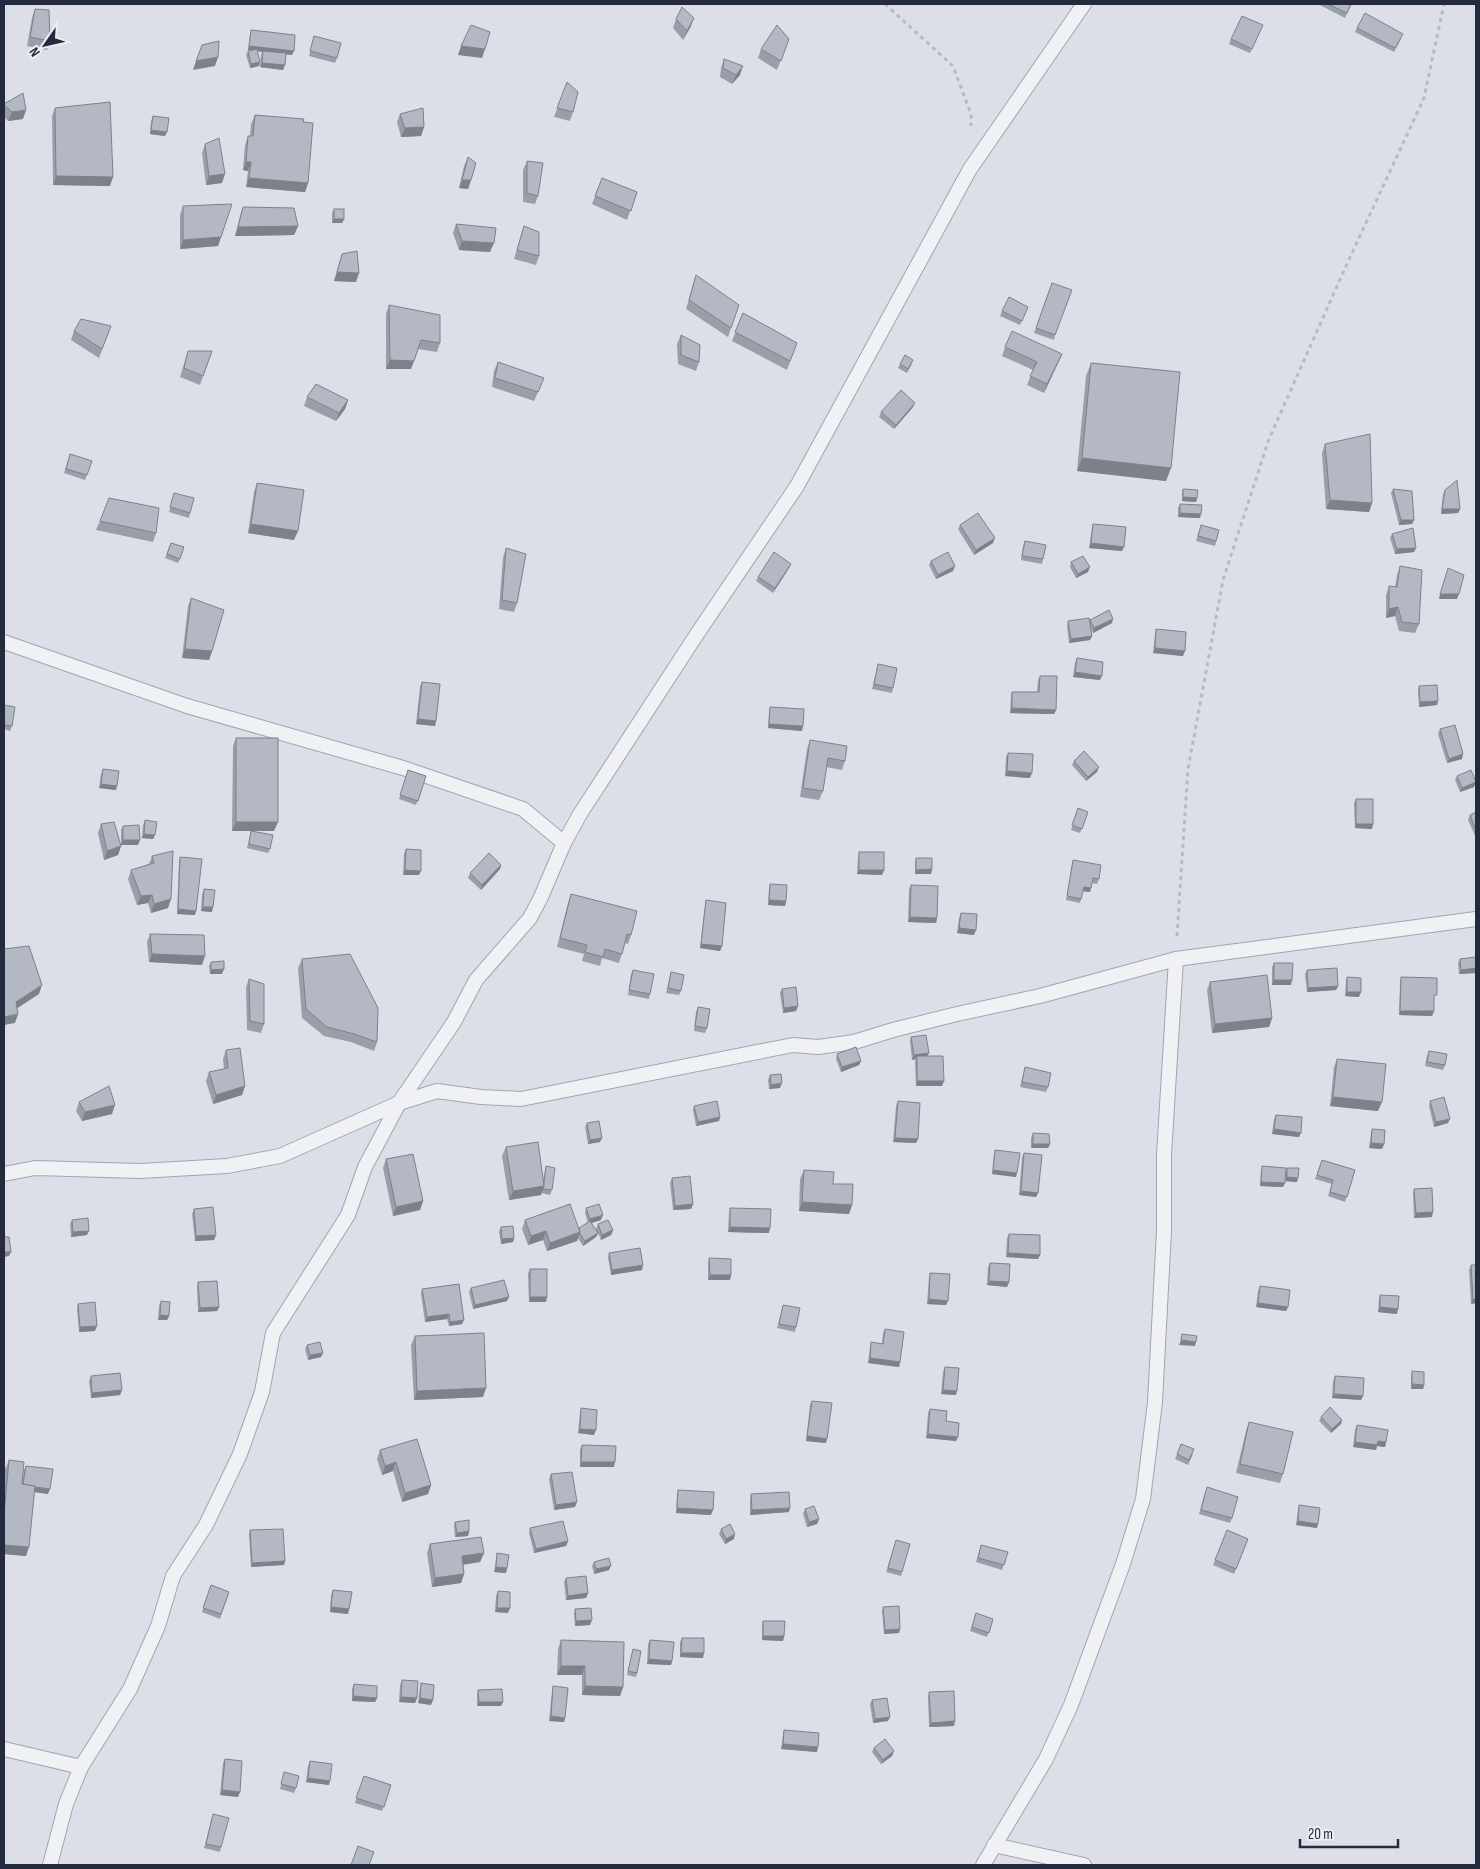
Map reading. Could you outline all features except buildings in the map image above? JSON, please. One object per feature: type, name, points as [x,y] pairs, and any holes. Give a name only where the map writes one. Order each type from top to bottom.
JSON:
[{"type":"lane","points":[[50,1865],[66,1804],[81,1767],[130,1689],[158,1626],[173,1576],[206,1525],[240,1454],[262,1392],[273,1333],[348,1215],[365,1167],[399,1103],[454,1022],[476,980],[530,918],[564,843],[580,814],[697,634],[797,486],[970,169],[1084,4]]},
{"type":"lane","points":[[4,642],[187,706],[403,768],[523,809],[564,843]]},
{"type":"lane","points":[[4,1174],[35,1168],[140,1171],[227,1166],[280,1156],[399,1103],[437,1091],[480,1097],[521,1099],[793,1045],[818,1047],[854,1042],[911,1025],[1040,996],[1176,959],[1476,919]]},
{"type":"lane","points":[[984,1865],[1046,1759],[1071,1705],[1123,1564],[1143,1498],[1155,1402],[1164,1231],[1164,1155],[1176,959]]},
{"type":"lane","points":[[4,1749],[81,1767]]},
{"type":"lane","points":[[994,1845],[1084,1865]]},
{"type":"path","points":[[885,4],[953,66],[971,114],[970,169]]},
{"type":"path","points":[[1176,959],[1188,769],[1223,580],[1269,439],[1424,98],[1444,4]]}]
